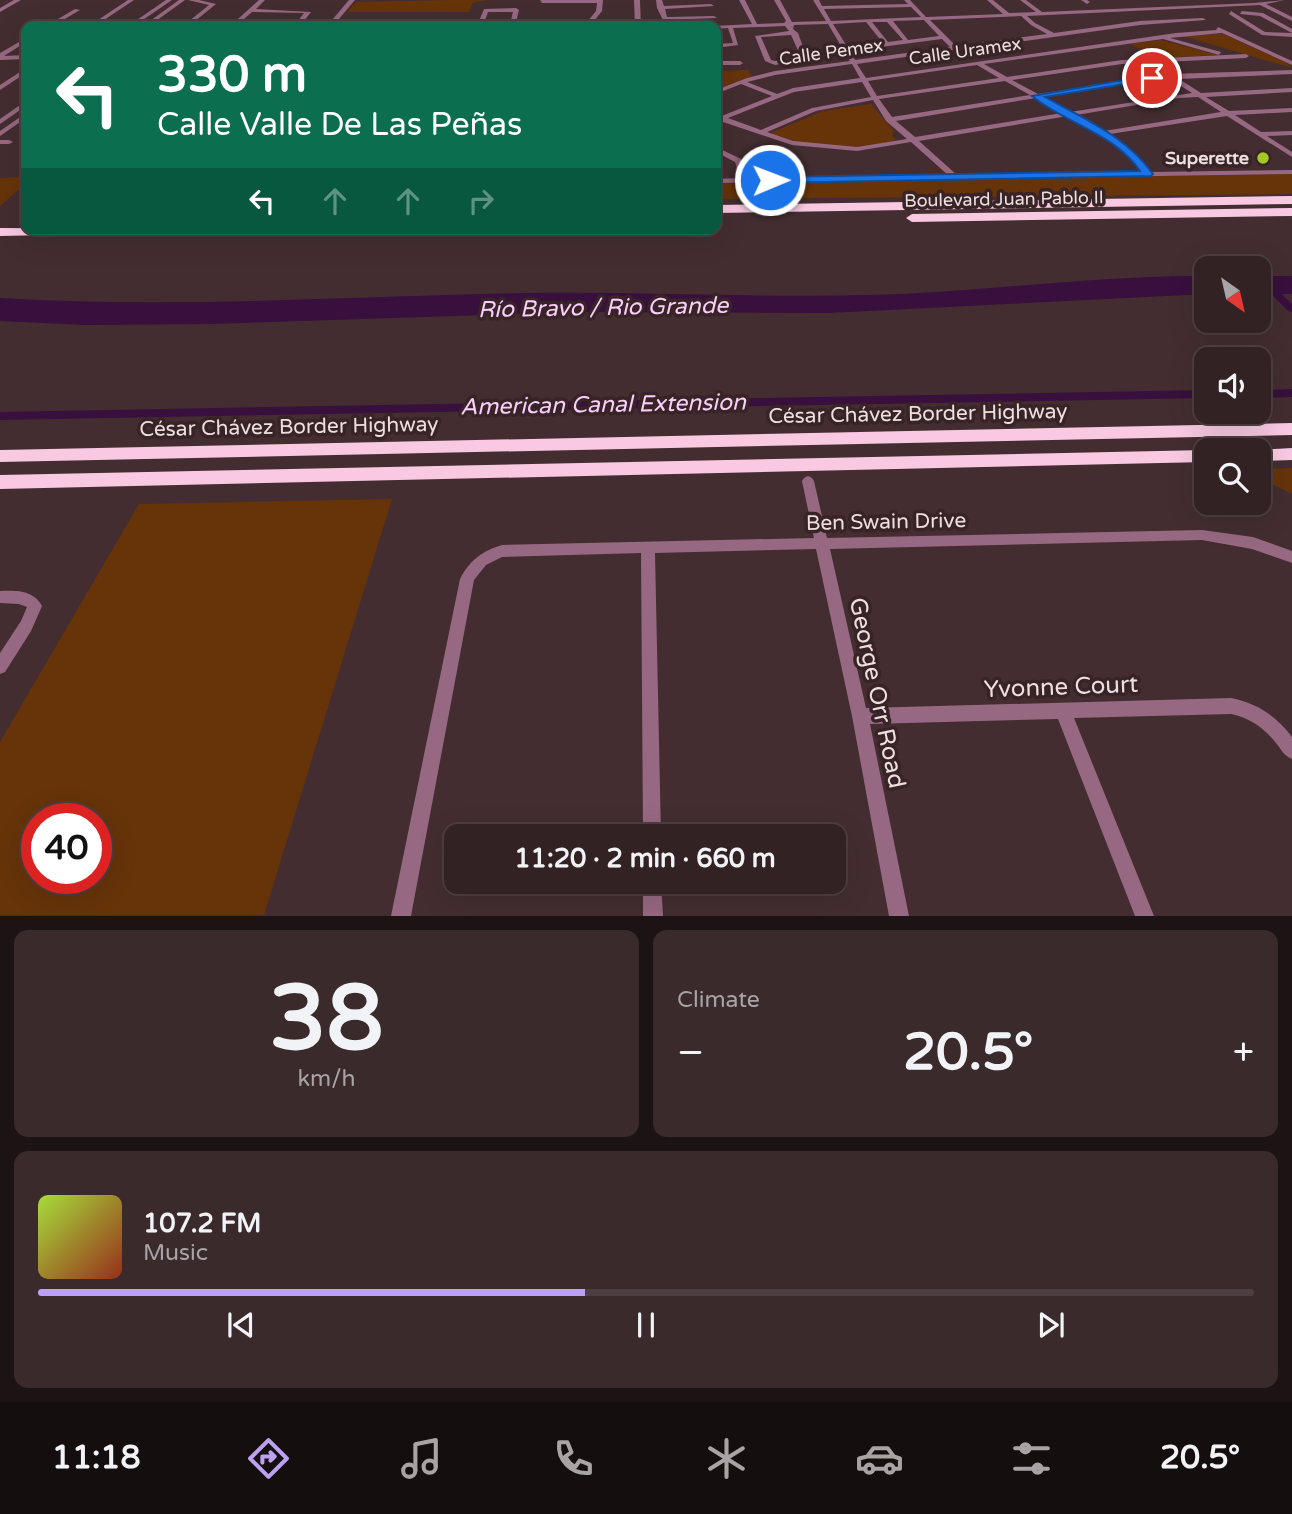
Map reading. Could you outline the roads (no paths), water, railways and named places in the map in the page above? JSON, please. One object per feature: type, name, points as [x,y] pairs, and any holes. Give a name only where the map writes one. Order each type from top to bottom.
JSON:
[{"type":"highway","points":[[721,203],[896,200],[978,204]]},
{"type":"highway","name":"Boulevard Juan Pablo II","points":[[721,211],[1292,200]]},
{"type":"highway","points":[[721,211],[802,219]]},
{"type":"highway","name":"Boulevard Juan Pablo II","points":[[721,220],[1292,212]]},
{"type":"highway","points":[[0,220],[21,220]]},
{"type":"highway","points":[[0,232],[21,232]]},
{"type":"highway","name":"César Chávez Border Highway","points":[[0,456],[1292,429]]},
{"type":"highway","points":[[1271,455],[1292,454]]},
{"type":"highway","points":[[0,482],[1194,456]]},
{"type":"street","points":[[0,10],[18,0]]},
{"type":"street","points":[[100,21],[131,0]]},
{"type":"street","points":[[138,21],[169,0]]},
{"type":"street","points":[[153,21],[182,0]]},
{"type":"street","points":[[191,0],[213,4],[193,21]]},
{"type":"street","points":[[239,21],[262,0]]},
{"type":"street","points":[[258,10],[270,0]]},
{"type":"street","points":[[334,21],[352,0]]},
{"type":"street","points":[[542,1],[600,0],[599,11],[591,21]]},
{"type":"street","points":[[637,0],[639,21]]},
{"type":"street","points":[[659,0],[663,17],[666,19],[714,18]]},
{"type":"street","points":[[742,0],[755,25]]},
{"type":"street","points":[[777,0],[794,34],[804,57],[800,60],[775,63],[767,60],[758,36],[794,34]]},
{"type":"street","points":[[816,0],[888,120],[954,176]]},
{"type":"street","points":[[907,0],[953,49],[1104,133],[1129,151],[1147,174]]},
{"type":"street","points":[[990,0],[1008,15]]},
{"type":"street","points":[[1023,0],[1041,14]]},
{"type":"street","points":[[1076,4],[1088,3],[1084,0]]},
{"type":"street","points":[[1254,0],[1292,21]]},
{"type":"street","points":[[721,27],[1263,5],[1282,0]]},
{"type":"street","points":[[660,8],[710,3],[715,21]]},
{"type":"street","points":[[821,8],[912,5]]},
{"type":"street","points":[[1030,6],[1044,5]]},
{"type":"street","points":[[1114,5],[1122,10]]},
{"type":"street","points":[[1182,7],[1223,32],[1292,63]]},
{"type":"street","points":[[58,21],[79,10],[69,9]]},
{"type":"street","points":[[251,10],[308,12],[301,21]]},
{"type":"street","points":[[482,21],[486,10],[517,11],[514,21]]},
{"type":"street","points":[[1230,13],[1255,13],[1279,23],[1292,33],[1264,34],[1230,13]]},
{"type":"street","points":[[430,21],[435,15]]},
{"type":"street","points":[[988,15],[995,25]]},
{"type":"street","points":[[1023,15],[1053,35]]},
{"type":"street","points":[[974,16],[981,26]]},
{"type":"street","points":[[868,20],[887,44]]},
{"type":"street","points":[[889,20],[907,42]]},
{"type":"street","name":"Calle Pemex","points":[[721,90],[755,77],[1140,23],[1203,20]]},
{"type":"street","points":[[1279,23],[1292,21]]},
{"type":"street","points":[[721,44],[735,42],[730,26]]},
{"type":"street","points":[[1083,32],[1143,60],[1292,155]]},
{"type":"street","name":"Calle Uramex","points":[[721,118],[775,95],[1112,44],[1223,32]]},
{"type":"street","points":[[845,50],[941,37]]},
{"type":"street","points":[[1162,37],[1229,57]]},
{"type":"street","points":[[0,57],[21,43]]},
{"type":"street","points":[[759,133],[806,111],[874,99],[1143,60],[1246,56]]},
{"type":"street","points":[[0,57],[21,57]]},
{"type":"street","points":[[721,63],[740,63]]},
{"type":"street","points":[[888,120],[1170,76],[1292,72]]},
{"type":"street","points":[[0,88],[21,73]]},
{"type":"street","points":[[740,82],[775,95]]},
{"type":"street","points":[[721,120],[792,143],[831,149],[876,148],[1198,94],[1292,90]]},
{"type":"street","points":[[0,122],[21,107]]},
{"type":"street","points":[[1104,133],[1228,113],[1292,110]]},
{"type":"street","points":[[0,134],[21,119]]},
{"type":"street","points":[[1259,134],[1292,132]]},
{"type":"street","points":[[721,152],[738,161],[745,180]]},
{"type":"street","points":[[721,181],[1292,172]]},
{"type":"street","name":"George Orr Road","points":[[808,481],[860,716],[899,915]]},
{"type":"street","name":"Ben Swain Drive","points":[[401,915],[467,579],[480,559],[502,551],[1202,535],[1253,543],[1292,557]]},
{"type":"street","points":[[648,549],[652,824]]},
{"type":"street","points":[[0,597],[21,597],[32,601],[36,606],[0,667]]},
{"type":"street","name":"Yvonne Court","points":[[860,716],[1231,706],[1262,718]]},
{"type":"street","points":[[1063,712],[1145,915]]},
{"type":"street","points":[[1262,718],[1273,726],[1292,751]]},
{"type":"street","points":[[652,894],[653,915]]},
{"type":"water","name":"Río Bravo / Rio Grande","points":[[1194,276],[1194,295],[829,313],[578,312],[212,324],[85,325],[0,321],[0,298],[198,302],[527,293],[867,295]]},
{"type":"water","points":[[1271,276],[1292,276],[1292,294],[1271,294]]},
{"type":"waterway","points":[[1271,289],[1292,309]]},
{"type":"waterway","name":"American Canal Extension","points":[[1271,394],[1292,393]]},
{"type":"waterway","name":"American Canal Extension","points":[[0,416],[1194,394]]},
{"type":"place","name":"Superette","points":[[1263,158]]}]
